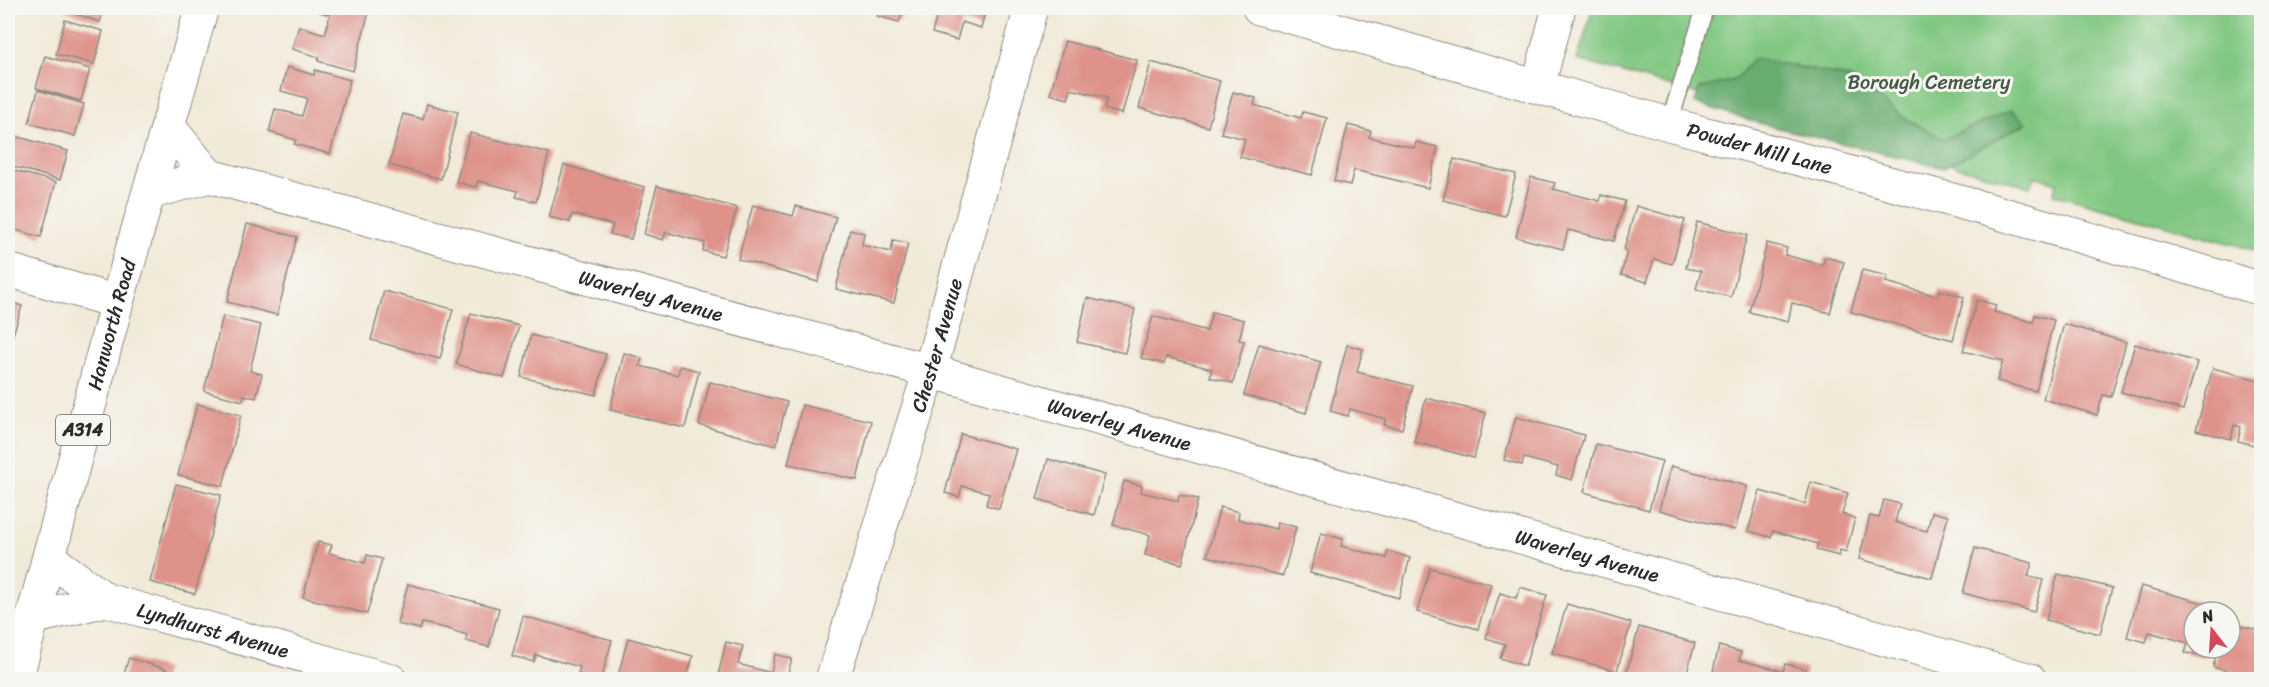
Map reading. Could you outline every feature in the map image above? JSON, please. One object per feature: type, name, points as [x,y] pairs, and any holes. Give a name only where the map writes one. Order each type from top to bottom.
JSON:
[{"type":"street","name":"Hanworth Road","points":[[16,680],[117,302],[202,8]]},
{"type":"street","name":"Chester Avenue","points":[[832,680],[930,371],[1031,8]]},
{"type":"street","name":"Powder Mill Lane","points":[[1259,8],[1668,124],[1979,207],[2262,290]]},
{"type":"street","points":[[1538,86],[1559,8]]},
{"type":"street","points":[[148,193],[209,176],[168,126]]},
{"type":"street","name":"Waverley Avenue","points":[[209,176],[930,371],[2030,680]]},
{"type":"street","points":[[8,270],[117,302]]},
{"type":"street","name":"Lyndhurst Avenue","points":[[49,558],[106,600],[390,680]]},
{"type":"street","name":"Lyndhurst Avenue","points":[[32,618],[106,600]]},
{"type":"lane","points":[[1668,124],[1705,8]]},
{"type":"green space","name":"Borough Cemetery","points":[[1593,8],[2261,8],[2261,252],[2053,194],[2057,183],[2034,176],[2030,187],[1577,60]]},
{"type":"green space","points":[[1754,58],[1848,77],[1908,120],[1944,139],[2012,110],[2026,123],[1944,168],[1762,124],[1695,103],[1699,89],[1736,79]]},
{"type":"building","points":[[65,8],[104,8],[100,22],[64,10]]},
{"type":"building","points":[[306,8],[370,8],[353,71],[318,61],[319,57],[292,49],[299,26],[325,34],[330,15]]},
{"type":"building","points":[[880,8],[904,8],[899,22],[877,16]]},
{"type":"building","points":[[907,8],[986,8],[981,28],[962,22],[957,40],[932,33],[937,16]]},
{"type":"building","points":[[65,20],[103,31],[94,64],[56,54]]},
{"type":"building","points":[[1065,41],[1137,60],[1122,114],[1104,109],[1107,98],[1071,89],[1068,99],[1050,94]]},
{"type":"building","points":[[45,56],[90,69],[81,101],[36,88]]},
{"type":"building","points":[[1151,62],[1220,81],[1208,127],[1139,108]]},
{"type":"building","points":[[287,67],[314,75],[315,70],[350,80],[330,154],[294,144],[296,140],[269,132],[275,109],[302,116],[307,98],[281,91]]},
{"type":"building","points":[[38,90],[84,104],[75,136],[29,123]]},
{"type":"building","points":[[1233,92],[1256,98],[1254,105],[1301,118],[1303,112],[1327,118],[1312,175],[1240,157],[1245,139],[1221,133]]},
{"type":"building","points":[[427,104],[458,112],[441,179],[389,165],[403,114],[423,119]]},
{"type":"building","points":[[1348,125],[1371,131],[1369,137],[1414,148],[1416,142],[1438,147],[1428,188],[1354,170],[1350,185],[1334,181]]},
{"type":"building","points":[[470,133],[549,153],[536,202],[516,197],[518,191],[478,181],[476,187],[456,182]]},
{"type":"building","points":[[8,134],[68,151],[60,180],[8,165]]},
{"type":"building","points":[[1454,159],[1516,174],[1505,216],[1443,200]]},
{"type":"building","points":[[564,165],[645,187],[631,239],[610,234],[613,225],[572,214],[570,222],[549,217]]},
{"type":"building","points":[[8,169],[56,182],[41,237],[8,228]]},
{"type":"building","points":[[1531,177],[1555,183],[1553,189],[1600,201],[1601,195],[1625,201],[1614,241],[1568,230],[1563,249],[1516,237]]},
{"type":"building","points":[[657,186],[737,208],[723,256],[703,251],[705,243],[666,232],[663,240],[644,234]]},
{"type":"building","points":[[753,205],[793,216],[796,206],[836,217],[818,282],[738,259]]},
{"type":"building","points":[[1636,206],[1685,220],[1672,264],[1654,259],[1647,282],[1621,275],[1627,251],[1624,250]]},
{"type":"building","points":[[1697,222],[1747,235],[1731,297],[1696,289],[1701,271],[1686,268]]},
{"type":"building","points":[[247,224],[297,237],[277,315],[227,302]]},
{"type":"building","points":[[850,230],[864,233],[862,245],[891,252],[893,240],[908,243],[894,303],[836,289]]},
{"type":"building","points":[[1767,243],[1787,248],[1785,255],[1823,265],[1825,257],[1844,262],[1830,313],[1792,303],[1788,322],[1749,312]]},
{"type":"building","points":[[1862,270],[1888,276],[1886,282],[1937,296],[1939,290],[1964,297],[1953,340],[1851,312]]},
{"type":"building","points":[[384,291],[453,309],[440,359],[371,340]]},
{"type":"building","points":[[1087,298],[1135,309],[1125,353],[1077,342]]},
{"type":"building","points":[[1977,300],[1996,305],[1994,312],[2033,322],[2035,315],[2054,320],[2036,391],[1997,381],[2003,361],[1963,351]]},
{"type":"building","points":[[8,302],[22,306],[12,338],[8,337]]},
{"type":"building","points":[[1212,312],[1244,320],[1239,340],[1244,341],[1233,383],[1210,377],[1212,369],[1166,357],[1164,364],[1141,358],[1153,316],[1207,331]]},
{"type":"building","points":[[471,313],[519,326],[504,378],[456,364]]},
{"type":"building","points":[[223,316],[261,325],[250,371],[262,374],[256,398],[244,395],[243,401],[204,391]]},
{"type":"building","points":[[2064,324],[2126,342],[2111,397],[2103,395],[2097,415],[2043,399]]},
{"type":"building","points":[[531,335],[606,354],[596,395],[521,377]]},
{"type":"building","points":[[1259,344],[1321,362],[1306,413],[1244,395]]},
{"type":"building","points":[[2135,344],[2197,362],[2183,410],[2121,392]]},
{"type":"building","points":[[1347,345],[1363,349],[1357,372],[1413,386],[1402,429],[1384,425],[1386,419],[1350,409],[1348,416],[1330,411]]},
{"type":"building","points":[[624,353],[642,358],[640,366],[678,375],[680,366],[699,371],[685,428],[610,410]]},
{"type":"building","points":[[2213,368],[2262,381],[2262,447],[2238,441],[2241,427],[2234,425],[2231,439],[2196,430]]},
{"type":"building","points":[[710,382],[787,402],[776,446],[699,425]]},
{"type":"building","points":[[1426,398],[1486,413],[1474,458],[1414,442]]},
{"type":"building","points":[[197,404],[241,415],[223,486],[178,475]]},
{"type":"building","points":[[802,405],[871,421],[857,480],[788,464]]},
{"type":"building","points":[[1516,417],[1584,435],[1572,480],[1556,475],[1558,467],[1524,458],[1522,465],[1504,460]]},
{"type":"building","points":[[961,434],[1016,449],[999,509],[986,505],[989,493],[962,486],[959,497],[945,493]]},
{"type":"building","points":[[1596,444],[1662,461],[1649,510],[1584,492]]},
{"type":"building","points":[[1048,459],[1105,475],[1094,515],[1037,499]]},
{"type":"building","points":[[1671,466],[1747,486],[1735,530],[1659,510]]},
{"type":"building","points":[[1124,481],[1142,486],[1141,492],[1178,501],[1179,495],[1198,499],[1182,564],[1145,555],[1150,535],[1113,525]]},
{"type":"building","points":[[1811,482],[1848,493],[1842,514],[1855,518],[1846,552],[1840,550],[1839,556],[1816,550],[1818,544],[1773,531],[1771,537],[1748,531],[1760,491],[1805,504]]},
{"type":"building","points":[[176,484],[221,495],[195,594],[150,582]]},
{"type":"building","points":[[1884,500],[1900,504],[1895,522],[1927,531],[1932,512],[1948,516],[1932,578],[1859,559],[1870,516],[1879,518]]},
{"type":"building","points":[[1220,507],[1239,512],[1238,519],[1256,524],[1276,529],[1277,522],[1296,527],[1283,576],[1207,556]]},
{"type":"building","points":[[1321,533],[1343,539],[1341,546],[1386,558],[1388,551],[1410,558],[1399,598],[1310,573]]},
{"type":"building","points":[[318,542],[332,545],[329,553],[365,563],[367,555],[382,559],[367,614],[303,597]]},
{"type":"building","points":[[1975,548],[2032,563],[2028,576],[2043,580],[2034,612],[1963,593]]},
{"type":"building","points":[[1430,568],[1491,584],[1478,629],[1417,612]]},
{"type":"building","points":[[2058,574],[2112,588],[2100,634],[2046,620]]},
{"type":"building","points":[[408,584],[499,608],[489,647],[466,641],[467,635],[445,628],[422,623],[420,629],[397,624]]},
{"type":"building","points":[[2141,586],[2193,600],[2182,600],[2182,641],[2149,632],[2146,642],[2127,637]]},
{"type":"building","points":[[1520,587],[1547,595],[1525,666],[1500,658],[1505,644],[1486,638],[1500,593],[1516,598]]},
{"type":"building","points":[[1567,604],[1631,623],[1617,671],[1552,653]]},
{"type":"building","points":[[523,616],[612,640],[601,680],[578,674],[580,667],[536,655],[534,662],[512,656]]},
{"type":"building","points":[[2242,626],[2262,631],[2262,680],[2213,667],[2215,660],[2242,660]]},
{"type":"building","points":[[1639,627],[1695,643],[1685,680],[1647,680],[1626,674]]},
{"type":"building","points":[[628,638],[693,656],[686,680],[617,680]]},
{"type":"building","points":[[726,642],[743,646],[738,664],[771,673],[775,654],[792,659],[786,680],[717,680]]},
{"type":"building","points":[[1719,646],[1741,652],[1739,660],[1783,671],[1785,664],[1806,669],[1804,680],[1711,680]]},
{"type":"building","points":[[129,658],[166,669],[163,680],[122,680]]}]
